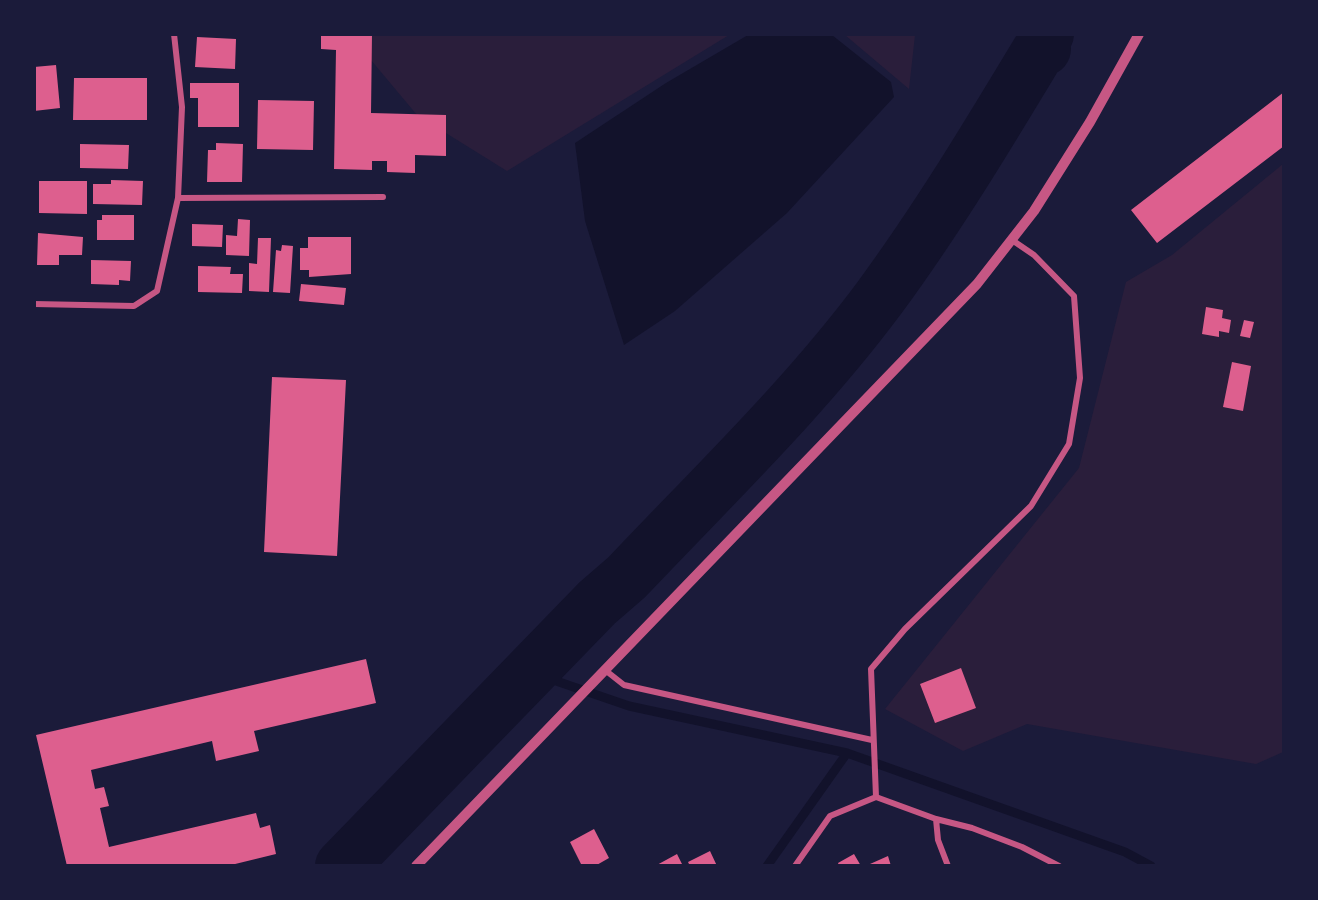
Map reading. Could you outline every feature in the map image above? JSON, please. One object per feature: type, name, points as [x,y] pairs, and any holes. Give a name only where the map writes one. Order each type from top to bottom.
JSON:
[{"type":"street","points":[[34,304],[134,306],[157,291],[178,198],[182,107],[174,34]]},
{"type":"street","points":[[416,866],[934,331],[1034,211],[1090,122],[1139,34]]},
{"type":"street","points":[[178,198],[383,197]]},
{"type":"street","points":[[876,797],[871,669],[905,629],[1031,506],[1069,444],[1080,378],[1074,296],[1034,255],[1012,240]]},
{"type":"street","points":[[605,670],[624,685],[872,740]]},
{"type":"street","points":[[795,866],[830,816],[876,797],[936,819],[982,831],[1059,866]]},
{"type":"street","points":[[936,819],[938,840],[948,866]]},
{"type":"shaded area","points":[[350,35],[729,35],[507,171],[417,115]]},
{"type":"shaded area","points":[[748,35],[832,35],[891,82],[894,97],[787,213],[675,311],[624,345],[585,221],[575,143],[666,83]]},
{"type":"shaded area","points":[[845,35],[915,35],[909,89]]},
{"type":"shaded area","points":[[1283,164],[1283,752],[1256,764],[1027,724],[963,751],[885,709],[1079,468],[1126,282],[1172,255]]},
{"type":"building","points":[[321,34],[372,34],[371,113],[446,115],[446,156],[415,155],[415,173],[387,172],[387,161],[372,161],[372,170],[334,169],[336,50],[321,49]]},
{"type":"building","points":[[197,37],[236,39],[235,69],[195,67]]},
{"type":"building","points":[[56,65],[60,108],[34,111],[34,67]]},
{"type":"building","points":[[74,78],[147,78],[147,120],[73,120]]},
{"type":"building","points":[[190,83],[239,83],[239,127],[198,127],[198,98],[190,98]]},
{"type":"building","points":[[1284,92],[1284,146],[1157,243],[1131,210]]},
{"type":"building","points":[[258,100],[314,101],[313,150],[257,149]]},
{"type":"building","points":[[216,143],[243,144],[242,182],[207,182],[208,150],[216,150]]},
{"type":"building","points":[[80,144],[129,145],[128,169],[80,168]]},
{"type":"building","points":[[111,180],[143,181],[142,205],[93,204],[93,184],[111,184]]},
{"type":"building","points":[[39,181],[87,181],[87,214],[39,213]]},
{"type":"building","points":[[102,215],[134,215],[134,240],[97,240],[97,220],[102,220]]},
{"type":"building","points":[[238,219],[250,220],[249,256],[226,255],[226,235],[237,236]]},
{"type":"building","points":[[192,224],[223,225],[222,247],[192,246]]},
{"type":"building","points":[[38,233],[83,237],[82,255],[59,255],[59,265],[37,265]]},
{"type":"building","points":[[308,237],[351,237],[351,274],[309,277],[309,270],[300,270],[300,248],[308,248]]},
{"type":"building","points":[[258,238],[271,238],[269,292],[249,291],[249,263],[257,264]]},
{"type":"building","points":[[282,245],[293,246],[290,293],[273,292],[276,250],[281,251]]},
{"type":"building","points":[[91,260],[131,261],[130,281],[119,280],[119,285],[91,284]]},
{"type":"building","points":[[198,266],[231,267],[230,274],[243,274],[242,293],[198,292]]},
{"type":"building","points":[[301,284],[346,288],[344,305],[299,301]]},
{"type":"building","points":[[1206,307],[1223,310],[1222,318],[1231,320],[1229,333],[1219,331],[1219,337],[1202,334]]},
{"type":"building","points":[[1244,320],[1254,322],[1250,338],[1240,336]]},
{"type":"building","points":[[1232,362],[1251,366],[1243,411],[1223,407]]},
{"type":"building","points":[[272,377],[346,380],[337,556],[264,552]]},
{"type":"building","points":[[366,659],[376,703],[254,731],[259,751],[216,761],[212,741],[91,770],[95,789],[104,787],[109,806],[100,808],[109,847],[256,813],[260,828],[270,825],[276,854],[227,866],[67,866],[36,735]]},
{"type":"building","points":[[961,668],[976,708],[935,723],[920,684]]},
{"type":"building","points":[[594,829],[609,858],[595,866],[582,866],[570,842]]},
{"type":"building","points":[[710,851],[717,866],[690,866],[688,862]]},
{"type":"building","points":[[677,854],[683,866],[655,866]]},
{"type":"building","points":[[854,854],[861,866],[839,866],[838,863]]},
{"type":"building","points":[[888,856],[891,866],[870,866],[870,864]]},
{"type":"waterway","points":[[342,866],[597,603],[627,577],[758,441],[821,371],[880,297],[922,237],[1038,52],[1044,49],[1041,46],[1047,34]]},
{"type":"waterway","points":[[530,672],[629,706],[847,753],[1125,852],[1151,866]]},
{"type":"waterway","points":[[767,866],[847,753]]}]
